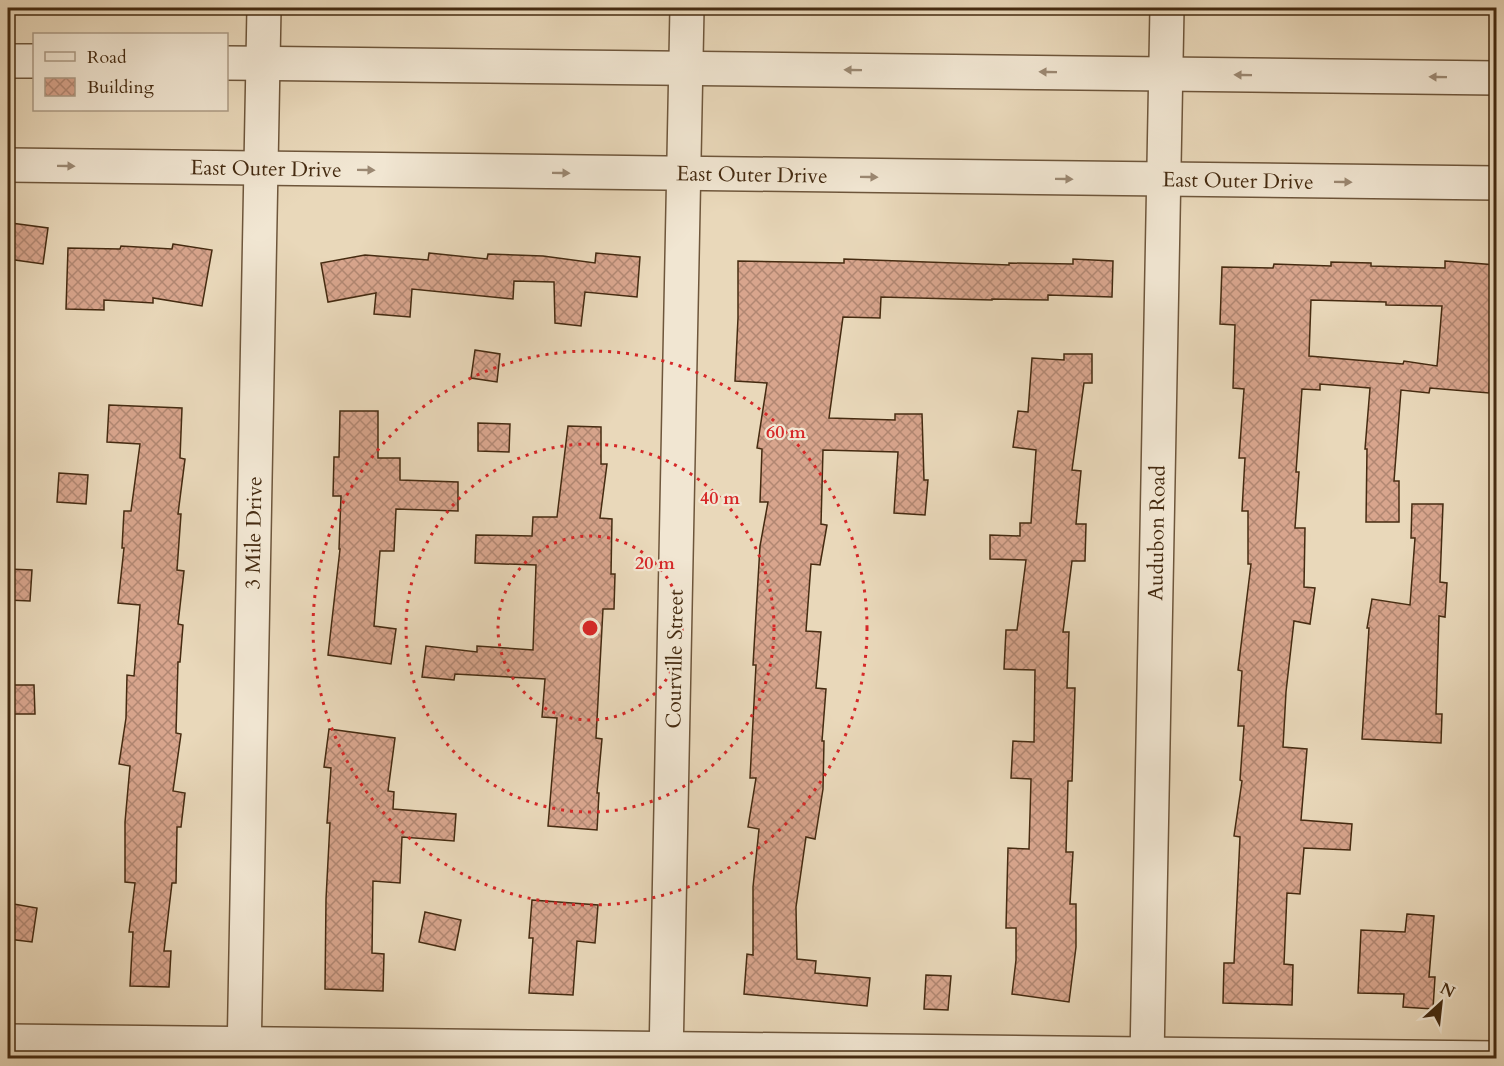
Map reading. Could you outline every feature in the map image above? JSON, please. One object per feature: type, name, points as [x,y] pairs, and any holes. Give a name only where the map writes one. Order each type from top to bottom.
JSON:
[{"type":"street","name":"3 Mile Drive","points":[[244,1051],[264,8]]},
{"type":"street","name":"Courville Street","points":[[667,1054],[687,8]]},
{"type":"street","name":"Audubon Road","points":[[1147,1057],[1167,8]]},
{"type":"street","points":[[8,61],[33,62]]},
{"type":"street","points":[[228,63],[1497,78]]},
{"type":"street","name":"East Outer Drive","points":[[8,165],[1497,183]]},
{"type":"street","points":[[8,1041],[244,1051],[1497,1058]]},
{"type":"building","points":[[11,223],[48,228],[43,264],[8,259]]},
{"type":"building","points":[[173,244],[212,250],[202,306],[153,298],[153,303],[104,300],[104,310],[66,309],[68,248],[120,249],[121,246],[172,249]]},
{"type":"building","points":[[429,253],[487,259],[488,254],[543,256],[595,263],[596,253],[640,257],[637,297],[585,292],[581,326],[555,323],[554,282],[514,281],[513,299],[412,289],[410,317],[374,314],[376,293],[328,302],[321,263],[365,255],[428,260]]},
{"type":"building","points":[[844,259],[1009,265],[1009,263],[1073,264],[1073,259],[1113,261],[1112,297],[1048,295],[1048,300],[992,300],[881,297],[880,318],[843,317],[829,418],[895,420],[895,414],[922,414],[924,480],[928,480],[925,515],[894,513],[898,452],[823,450],[821,524],[827,525],[820,565],[811,564],[806,631],[821,632],[816,688],[826,689],[822,741],[824,741],[823,789],[815,839],[806,837],[796,907],[797,959],[816,961],[815,973],[870,978],[867,1006],[744,994],[747,954],[753,955],[753,887],[759,829],[748,827],[756,778],[750,778],[756,665],[753,665],[760,546],[768,502],[760,502],[762,449],[757,448],[767,383],[735,381],[738,261],[844,263]]},
{"type":"building","points":[[1445,261],[1497,265],[1497,334],[1493,334],[1489,393],[1430,388],[1429,393],[1401,390],[1394,481],[1399,481],[1399,522],[1366,522],[1367,449],[1365,449],[1370,388],[1320,384],[1320,390],[1302,389],[1296,472],[1299,472],[1295,528],[1305,528],[1304,587],[1315,588],[1310,624],[1294,621],[1283,747],[1307,749],[1301,820],[1352,824],[1350,850],[1304,848],[1300,894],[1287,893],[1284,964],[1293,965],[1292,1005],[1223,1003],[1224,963],[1234,963],[1240,837],[1234,836],[1242,781],[1240,780],[1244,726],[1238,726],[1242,671],[1238,670],[1251,564],[1248,564],[1248,511],[1242,511],[1245,458],[1239,458],[1244,389],[1233,388],[1235,325],[1220,324],[1222,267],[1273,268],[1274,264],[1331,266],[1331,262],[1371,263],[1371,266],[1445,268]],"holes":[[[1311,300],[1386,302],[1386,305],[1442,306],[1437,366],[1404,361],[1403,364],[1309,356]]]},
{"type":"building","points":[[475,350],[500,354],[497,382],[471,378]]},
{"type":"building","points":[[1064,354],[1092,354],[1092,383],[1084,383],[1072,470],[1081,471],[1076,524],[1086,524],[1085,561],[1072,561],[1063,632],[1069,632],[1067,688],[1075,688],[1072,781],[1068,781],[1066,852],[1073,852],[1070,904],[1076,904],[1076,947],[1069,1002],[1012,994],[1016,960],[1016,928],[1006,928],[1008,848],[1029,849],[1031,779],[1011,778],[1013,741],[1034,742],[1035,670],[1004,669],[1006,630],[1017,630],[1026,560],[990,559],[990,535],[1020,536],[1020,523],[1031,523],[1036,450],[1013,447],[1018,411],[1028,412],[1032,358],[1064,360]]},
{"type":"building","points":[[109,405],[182,408],[180,458],[185,459],[178,514],[181,514],[177,570],[184,571],[178,624],[183,625],[180,662],[178,662],[176,733],[181,734],[173,791],[185,793],[181,827],[177,827],[176,883],[172,883],[164,951],[171,951],[169,987],[130,986],[133,932],[129,932],[135,883],[125,882],[125,822],[130,766],[119,764],[126,718],[127,675],[134,676],[140,605],[118,603],[124,548],[122,548],[124,511],[131,511],[140,444],[107,442]]},
{"type":"building","points":[[340,411],[378,411],[378,458],[400,458],[400,480],[458,482],[458,511],[396,509],[394,551],[380,551],[374,626],[396,629],[391,664],[328,655],[340,549],[341,496],[333,496],[334,457],[339,457]]},
{"type":"building","points":[[478,423],[510,424],[509,452],[478,451]]},
{"type":"building","points":[[568,426],[601,427],[601,464],[607,464],[600,518],[612,519],[611,574],[615,574],[614,609],[603,609],[596,738],[602,739],[597,793],[599,793],[597,830],[548,826],[557,718],[542,717],[545,679],[455,674],[454,680],[422,677],[426,646],[477,652],[477,646],[533,650],[536,565],[475,563],[476,535],[532,536],[533,517],[557,517]]},
{"type":"building","points":[[59,473],[88,475],[86,504],[57,502]]},
{"type":"building","points":[[1412,504],[1443,504],[1440,582],[1447,583],[1445,617],[1439,616],[1436,714],[1442,714],[1441,743],[1362,739],[1369,628],[1367,628],[1372,599],[1410,605],[1415,538],[1411,538]]},
{"type":"building","points":[[8,569],[32,570],[30,601],[8,600]]},
{"type":"building","points":[[11,685],[34,685],[35,714],[11,714]]},
{"type":"building","points":[[329,729],[395,738],[388,791],[394,792],[393,809],[456,814],[454,841],[402,837],[400,883],[373,881],[372,953],[384,954],[383,991],[325,989],[330,823],[327,823],[331,768],[324,767]]},
{"type":"building","points":[[532,900],[598,905],[595,943],[577,941],[573,995],[529,993],[533,938],[529,938]]},
{"type":"building","points":[[8,903],[37,908],[32,942],[8,939]]},
{"type":"building","points":[[425,912],[461,920],[455,950],[419,942]]},
{"type":"building","points":[[1407,914],[1434,916],[1429,977],[1435,977],[1433,1009],[1403,1007],[1404,994],[1358,993],[1361,930],[1405,932]]},
{"type":"building","points":[[926,975],[951,976],[948,1010],[924,1009]]}]
